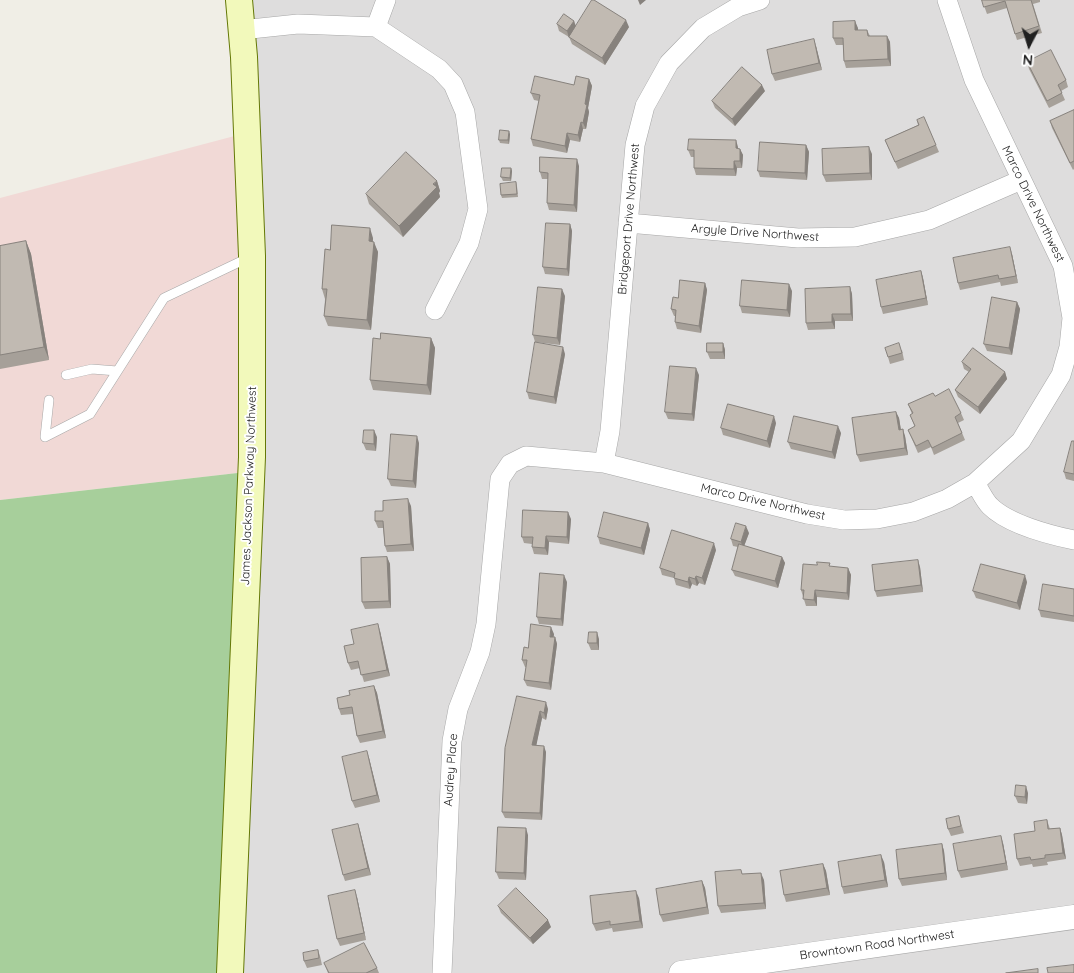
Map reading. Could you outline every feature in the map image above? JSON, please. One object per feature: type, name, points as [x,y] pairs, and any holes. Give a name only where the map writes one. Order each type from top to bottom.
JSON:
[{"type":"main road","name":"James Jackson Parkway Northwest","points":[[230,973],[252,457],[252,256],[239,0]]},
{"type":"street","points":[[376,27],[386,0]]},
{"type":"street","name":"Bridgeport Drive Northwest","points":[[604,463],[610,431],[635,145],[645,106],[669,63],[703,28],[738,7],[760,0]]},
{"type":"street","name":"Marco Drive Northwest","points":[[494,543],[500,479],[510,464],[526,456],[604,463],[807,514],[844,520],[876,519],[913,512],[947,500],[975,483],[1021,441],[1061,375],[1069,347],[1072,318],[1069,265],[1022,180],[974,80],[947,0]]},
{"type":"street","points":[[241,30],[298,24],[376,27],[439,69],[453,84],[465,112],[478,209],[469,243],[435,310]]},
{"type":"street","name":"Argyle Drive Northwest","points":[[628,223],[798,238],[855,237],[929,220],[1022,180]]},
{"type":"street","points":[[975,483],[988,505],[1001,516],[1053,536],[1074,540]]},
{"type":"street","name":"Audrey Place","points":[[442,973],[452,741],[458,709],[480,652],[486,624],[494,543]]},
{"type":"street","name":"Browntown Road Northwest","points":[[681,973],[1074,917]]},
{"type":"lane","points":[[50,400],[45,436],[90,414],[164,298],[252,256]]},
{"type":"lane","points":[[66,375],[92,369],[117,371]]},
{"type":"shaded area","points":[[241,0],[1074,0],[1074,973],[228,973],[261,129]]},
{"type":"shaded area","points":[[261,129],[265,358],[255,471],[0,500],[0,198]]},
{"type":"green space","points":[[255,471],[228,973],[0,973],[0,500]]},
{"type":"building","points":[[592,0],[626,20],[602,58],[569,37]]},
{"type":"building","points":[[982,0],[1031,0],[1039,26],[1015,34],[1005,1],[984,7]]},
{"type":"building","points":[[564,14],[574,21],[567,31],[557,24]]},
{"type":"building","points":[[855,21],[855,30],[867,30],[868,36],[887,36],[888,59],[844,61],[843,38],[833,38],[833,22]]},
{"type":"building","points":[[814,39],[819,63],[772,74],[767,50]]},
{"type":"building","points":[[1051,50],[1066,80],[1058,85],[1062,93],[1047,101],[1027,62]]},
{"type":"building","points":[[742,67],[762,85],[732,119],[712,101]]},
{"type":"building","points":[[535,76],[574,85],[576,76],[589,79],[585,104],[587,105],[583,123],[581,122],[578,135],[567,133],[565,146],[531,139],[540,95],[531,93]]},
{"type":"building","points":[[1074,110],[1074,161],[1070,163],[1050,121]]},
{"type":"building","points":[[924,117],[936,145],[895,162],[885,140],[919,125],[917,120]]},
{"type":"building","points":[[500,130],[509,131],[508,140],[499,140]]},
{"type":"building","points":[[689,139],[736,140],[736,148],[740,149],[740,161],[734,161],[734,169],[694,168],[694,150],[688,150]]},
{"type":"building","points":[[760,142],[806,145],[805,173],[758,171]]},
{"type":"building","points":[[869,147],[870,173],[823,175],[822,149]]},
{"type":"building","points":[[406,152],[437,181],[433,184],[437,187],[399,226],[366,194]]},
{"type":"building","points":[[540,157],[577,159],[574,205],[547,203],[548,173],[540,172]]},
{"type":"building","points":[[502,168],[511,168],[510,178],[501,177]]},
{"type":"building","points":[[516,182],[517,194],[501,195],[500,184]]},
{"type":"building","points":[[546,223],[570,224],[567,269],[543,267]]},
{"type":"building","points":[[332,225],[370,228],[369,241],[374,242],[367,320],[324,316],[327,289],[322,289],[325,249],[330,250]]},
{"type":"building","points":[[26,241],[44,347],[0,355],[0,246]]},
{"type":"building","points":[[1010,247],[1016,276],[999,279],[998,275],[958,283],[953,258]]},
{"type":"building","points":[[921,271],[926,298],[881,307],[876,280]]},
{"type":"building","points":[[680,280],[705,283],[699,326],[675,322],[676,310],[671,309],[673,297],[678,298]]},
{"type":"building","points":[[742,280],[789,284],[787,310],[740,306]]},
{"type":"building","points":[[538,287],[562,289],[557,338],[533,335]]},
{"type":"building","points":[[850,287],[851,314],[832,314],[832,322],[806,323],[805,289]]},
{"type":"building","points":[[992,297],[1017,302],[1009,348],[984,344]]},
{"type":"building","points":[[381,333],[431,338],[427,385],[370,380],[373,338],[380,339]]},
{"type":"building","points":[[535,342],[563,347],[554,397],[527,392]]},
{"type":"building","points":[[707,343],[723,343],[723,352],[707,352]]},
{"type":"building","points":[[899,343],[902,353],[888,357],[885,348]]},
{"type":"building","points":[[973,348],[1005,372],[978,407],[955,390],[971,369],[962,362]]},
{"type":"building","points":[[670,366],[696,368],[692,414],[665,412]]},
{"type":"building","points":[[949,389],[961,413],[955,417],[962,433],[932,448],[928,440],[916,446],[908,430],[915,426],[910,415],[913,413],[908,404],[933,393],[935,396]]},
{"type":"building","points":[[728,404],[774,416],[767,441],[721,428]]},
{"type":"building","points":[[896,412],[899,430],[903,429],[905,448],[857,455],[852,418]]},
{"type":"building","points":[[794,416],[838,426],[832,452],[788,442]]},
{"type":"building","points":[[364,430],[374,430],[374,444],[363,443]]},
{"type":"building","points":[[391,434],[417,436],[413,481],[388,479]]},
{"type":"building","points":[[1072,441],[1074,441],[1074,474],[1064,472]]},
{"type":"building","points":[[408,499],[411,544],[385,546],[383,521],[375,521],[375,511],[383,511],[383,501]]},
{"type":"building","points":[[523,510],[568,512],[567,537],[546,536],[545,548],[532,547],[533,537],[522,537]]},
{"type":"building","points":[[604,512],[648,523],[641,548],[598,537]]},
{"type":"building","points":[[736,523],[746,526],[741,542],[731,539]]},
{"type":"building","points":[[672,530],[714,543],[702,578],[696,576],[695,579],[689,577],[688,582],[674,578],[675,573],[660,568]]},
{"type":"building","points":[[739,544],[782,557],[775,581],[732,570]]},
{"type":"building","points":[[387,557],[389,601],[362,602],[361,558]]},
{"type":"building","points":[[918,560],[921,585],[875,591],[872,565]]},
{"type":"building","points":[[817,562],[830,563],[829,566],[848,568],[847,593],[815,590],[814,600],[803,599],[804,590],[801,590],[803,564],[817,565]]},
{"type":"building","points":[[981,564],[1025,575],[1017,603],[973,591]]},
{"type":"building","points":[[540,573],[564,575],[561,619],[537,617]]},
{"type":"building","points":[[1043,584],[1074,589],[1074,616],[1039,610]]},
{"type":"building","points":[[378,624],[387,670],[361,675],[358,661],[348,663],[344,646],[354,644],[351,630]]},
{"type":"building","points":[[531,624],[551,627],[550,637],[555,637],[549,683],[524,680],[527,660],[522,660],[524,647],[528,648]]},
{"type":"building","points":[[589,632],[597,632],[597,643],[588,643]]},
{"type":"building","points":[[374,686],[383,731],[357,736],[352,707],[339,709],[337,698],[350,695],[349,691]]},
{"type":"building","points":[[517,696],[546,702],[544,713],[540,711],[532,745],[544,746],[540,813],[502,812],[505,748]]},
{"type":"building","points":[[367,751],[377,795],[352,801],[342,757]]},
{"type":"building","points":[[1016,785],[1026,786],[1025,797],[1015,796]]},
{"type":"building","points":[[959,816],[961,826],[948,829],[946,819]]},
{"type":"building","points":[[1047,820],[1048,829],[1060,828],[1063,853],[1045,855],[1045,858],[1031,860],[1030,857],[1017,859],[1014,834],[1035,831],[1034,822]]},
{"type":"building","points":[[358,824],[368,868],[343,875],[332,830]]},
{"type":"building","points":[[498,827],[526,828],[524,873],[496,872]]},
{"type":"building","points":[[1001,836],[1006,863],[958,871],[953,844]]},
{"type":"building","points":[[942,844],[945,873],[899,879],[896,850]]},
{"type":"building","points":[[881,855],[885,880],[842,887],[838,862]]},
{"type":"building","points":[[823,864],[827,888],[784,895],[780,871]]},
{"type":"building","points":[[741,870],[742,874],[761,873],[764,903],[718,906],[715,872]]},
{"type":"building","points":[[702,881],[707,907],[660,915],[656,889]]},
{"type":"building","points":[[516,888],[548,920],[530,938],[498,906]]},
{"type":"building","points":[[355,890],[364,933],[337,939],[328,896]]},
{"type":"building","points":[[636,891],[640,921],[610,925],[610,921],[593,924],[590,896]]},
{"type":"building","points":[[364,943],[377,968],[366,973],[329,973],[324,963]]},
{"type":"building","points":[[318,950],[319,958],[304,961],[303,953]]},
{"type":"building","points":[[1074,965],[1074,973],[1048,973],[1047,968]]},
{"type":"building","points":[[1038,969],[1038,973],[1006,973]]}]
